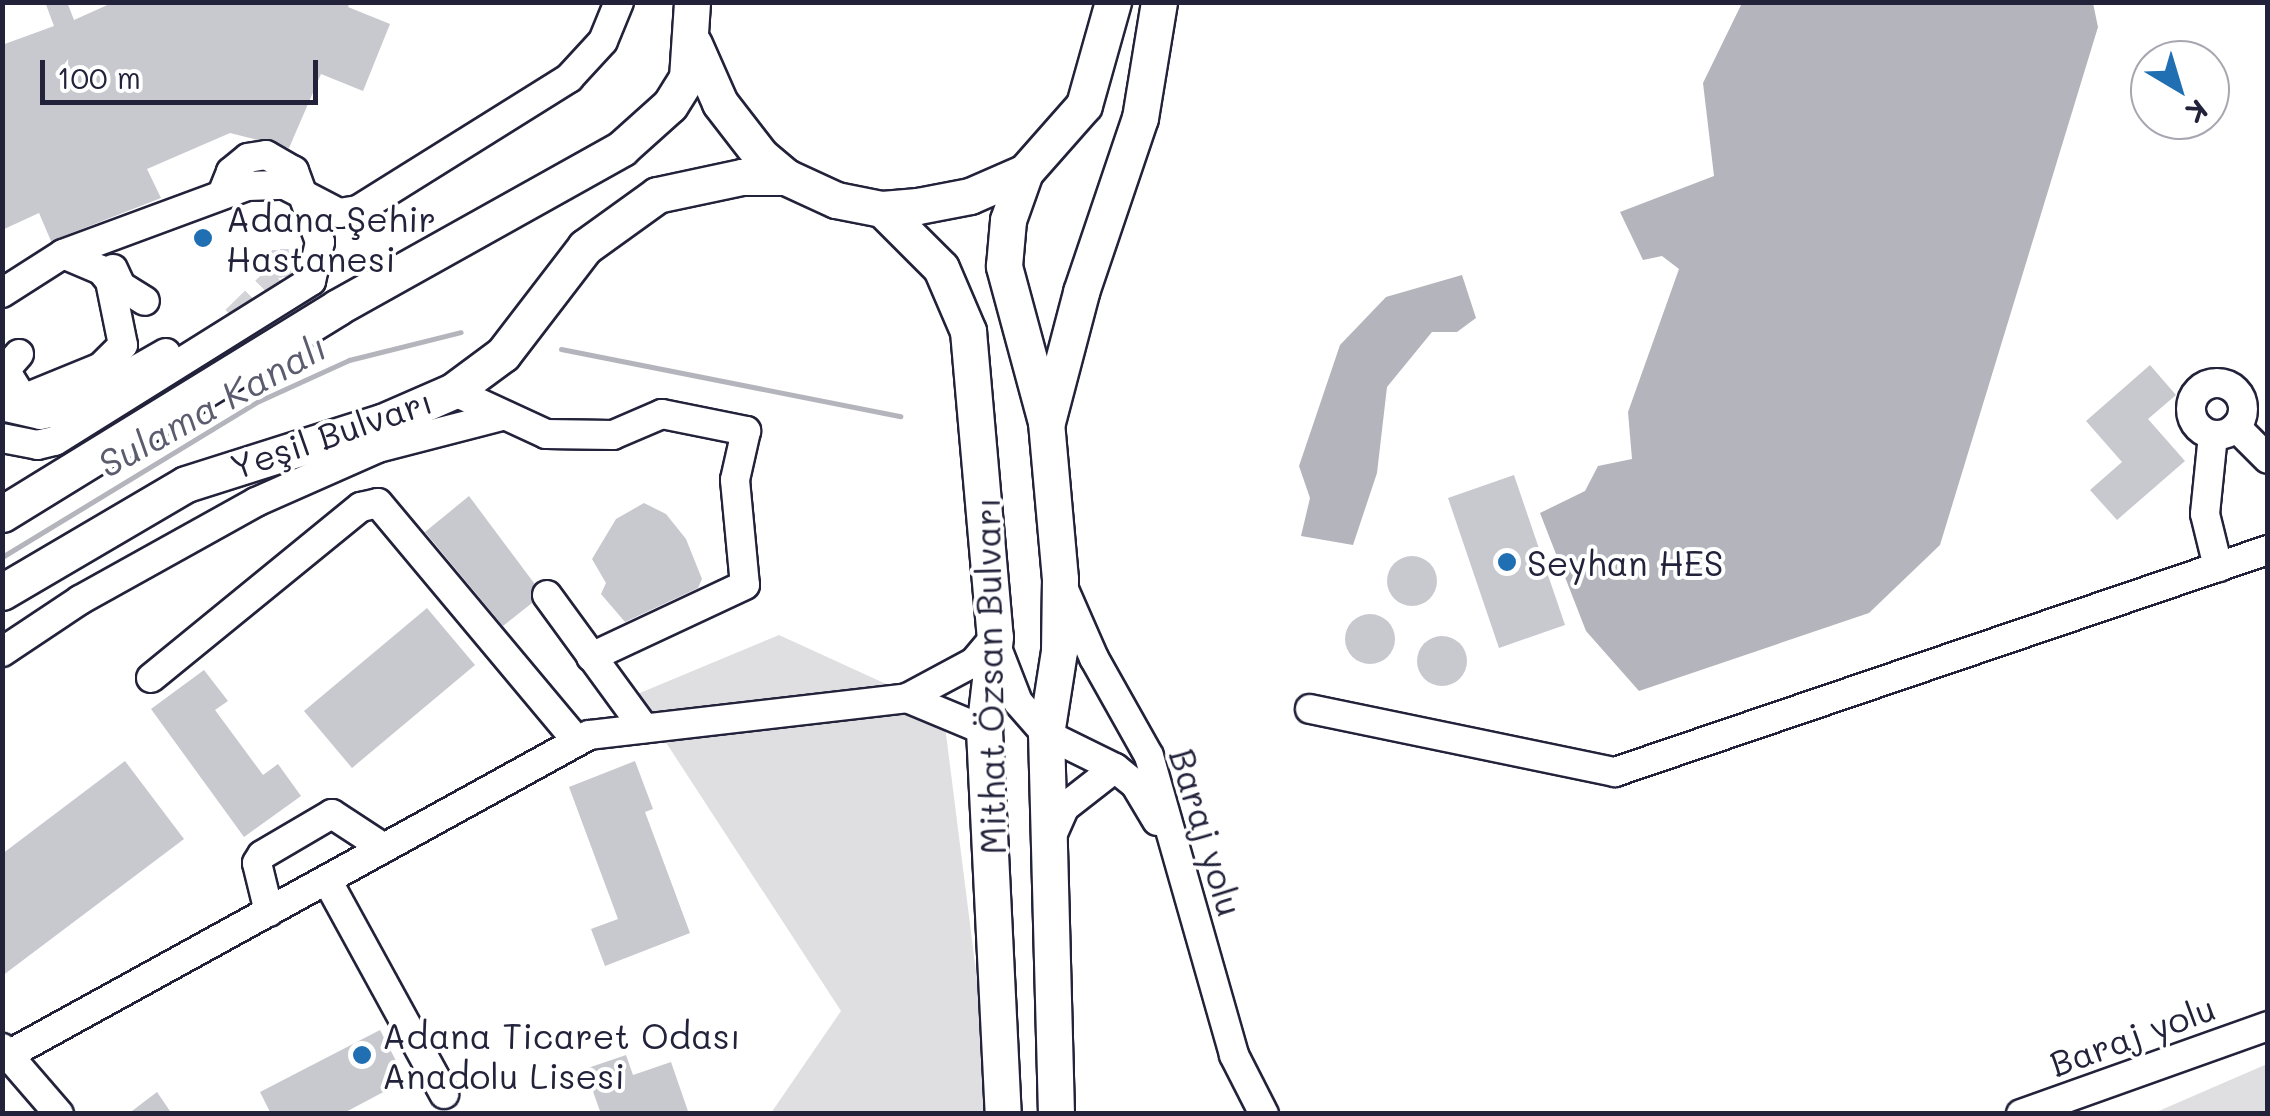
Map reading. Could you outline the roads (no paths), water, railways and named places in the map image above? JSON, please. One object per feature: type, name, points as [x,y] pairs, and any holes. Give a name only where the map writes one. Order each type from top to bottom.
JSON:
[{"type":"main road","points":[[2,514],[338,307],[622,148],[670,105],[687,78],[694,44],[692,2]]},
{"type":"main road","points":[[1046,422],[1004,266],[1008,220],[1025,172],[1084,105],[1114,2]]},
{"type":"main road","points":[[1046,422],[1080,292],[1140,118],[1159,2]]},
{"type":"main road","points":[[694,44],[720,104],[786,177],[836,200],[882,209],[970,196],[1025,172]]},
{"type":"main road","name":"Yeşil Bulvarı","points":[[2,592],[186,484],[382,422],[453,390],[503,354],[585,247],[626,214],[694,184],[786,177]]},
{"type":"main road","name":"Mithat Özsan Bulvarı","points":[[882,209],[941,268],[963,315],[989,520],[995,637],[984,730],[1003,1114]]},
{"type":"main road","name":"Mithat Özsan Bulvarı","points":[[1046,422],[1060,580],[1059,651],[1046,734],[1056,1114]]},
{"type":"street","points":[[307,200],[340,213],[358,210],[544,98],[603,41],[620,2]]},
{"type":"street","points":[[2,293],[62,254],[222,194],[240,162],[266,155],[294,171],[307,200],[319,257],[311,281],[296,296],[55,441],[38,445],[2,438]]},
{"type":"street","points":[[130,228],[112,263],[121,286],[144,302]]},
{"type":"street","points":[[20,354],[4,370],[23,399],[101,367],[122,345],[110,281],[101,270],[62,254]]},
{"type":"street","points":[[2,406],[40,415],[66,410],[235,320]]},
{"type":"street","points":[[453,390],[546,434],[593,437],[662,414],[746,431],[736,480],[745,585],[591,657]]},
{"type":"street","points":[[2,652],[80,600],[256,502],[378,448],[502,416]]},
{"type":"street","points":[[2218,567],[2205,514],[2225,431],[2268,459]]},
{"type":"street","points":[[152,678],[361,507],[378,502],[577,742]]},
{"type":"street","points":[[1310,708],[1615,772],[2268,550]]},
{"type":"street","name":"Baraj yolu","points":[[1060,580],[1094,658],[1149,756],[1234,1055],[1264,1114]]},
{"type":"street","points":[[547,595],[644,728]]},
{"type":"street","points":[[59,1114],[5,1052],[577,742],[644,728],[908,698],[974,662],[995,637]]},
{"type":"street","points":[[995,637],[1018,702],[1046,734],[1115,768],[1135,784],[1176,852]]},
{"type":"street","points":[[908,698],[984,730]]},
{"type":"street","points":[[1049,841],[1065,807],[1115,768]]},
{"type":"street","points":[[268,912],[257,863],[262,856],[332,814],[384,848]]},
{"type":"street","points":[[327,880],[444,1094]]},
{"type":"street","name":"Baraj yolu","points":[[2021,1114],[2268,1026]]},
{"type":"street","points":[[1234,1055],[1246,1114]]},
{"type":"waterway","name":"Sulama Kanalı","points":[[2,557],[259,401],[349,360],[461,332]]},
{"type":"waterway","name":"Sulama Kanalı","points":[[561,349],[900,416]]},
{"type":"tunnel","points":[[235,320],[278,278],[274,247]]},
{"type":"place","name":"Adana Şehir Hastanesi","points":[[203,238]]},
{"type":"place","name":"Seyhan HES","points":[[1507,562]]},
{"type":"place","name":"Adana Ticaret Odası Anadolu Lisesi","points":[[362,1055]]}]
